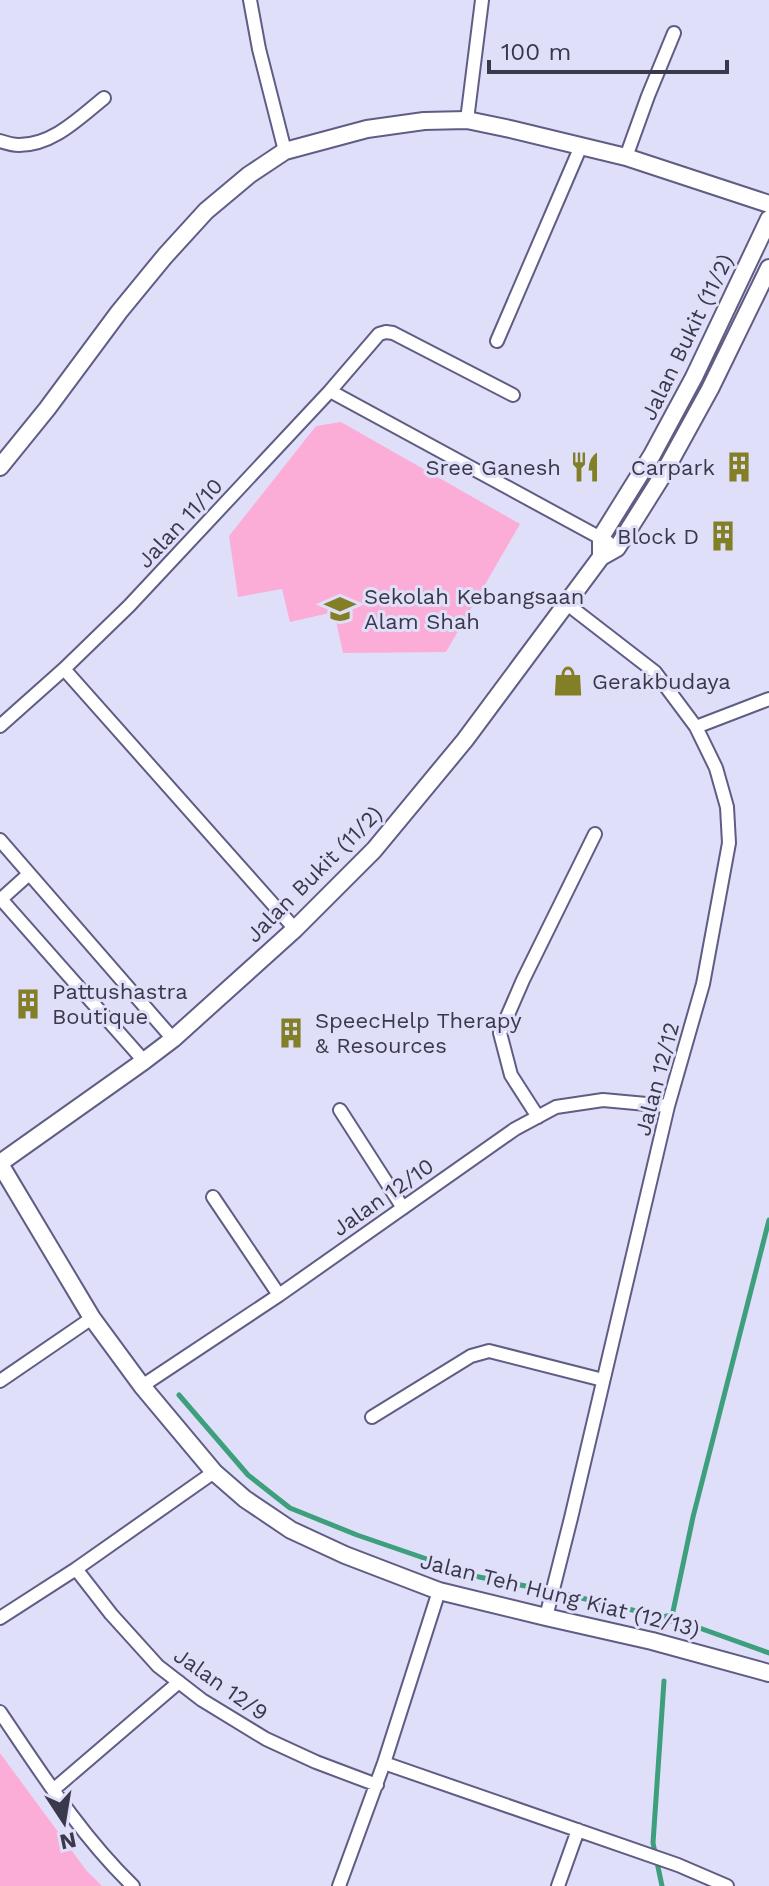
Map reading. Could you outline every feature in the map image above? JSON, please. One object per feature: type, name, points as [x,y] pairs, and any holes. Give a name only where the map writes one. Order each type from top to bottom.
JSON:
[{"type":"street","points":[[250,0],[285,151]]},
{"type":"street","points":[[467,120],[482,0]]},
{"type":"street","points":[[626,157],[674,33]]},
{"type":"street","points":[[0,141],[18,145],[45,141],[104,98]]},
{"type":"street","points":[[0,467],[165,256],[206,211],[249,175],[285,151],[367,129],[424,121],[467,120],[626,157],[769,204]]},
{"type":"street","points":[[497,341],[581,146]]},
{"type":"street","name":"Jalan Bukit (11/2)","points":[[601,537],[652,455],[694,377],[769,219]]},
{"type":"street","name":"Jalan Bukit (11/2)","points":[[0,1164],[173,1039],[295,929],[374,850],[465,740],[601,557],[617,548],[661,478],[710,389],[769,268]]},
{"type":"street","name":"Jalan 11/10","points":[[0,726],[129,606],[330,391],[377,336],[393,333],[513,395]]},
{"type":"street","points":[[330,391],[617,548]]},
{"type":"street","points":[[601,537],[601,557]]},
{"type":"street","name":"Jalan 12/12","points":[[546,1617],[668,1106],[703,984],[729,843],[727,807],[716,768],[696,727],[655,672],[567,604]]},
{"type":"street","points":[[64,669],[295,929]]},
{"type":"street","points":[[696,727],[769,699]]},
{"type":"street","points":[[538,1117],[511,1075],[500,1033],[595,834]]},
{"type":"street","points":[[0,840],[173,1039]]},
{"type":"street","points":[[29,874],[0,899],[144,1061]]},
{"type":"street","name":"Jalan 12/10","points":[[142,1386],[279,1295],[515,1129],[556,1107],[603,1100],[668,1106]]},
{"type":"street","points":[[340,1110],[403,1208]]},
{"type":"street","name":"Jalan Teh Hung Kiat (12/13)","points":[[0,1164],[92,1318],[142,1386],[214,1472],[245,1499],[291,1530],[345,1555],[439,1591],[652,1641],[769,1673]]},
{"type":"street","points":[[213,1197],[279,1295]]},
{"type":"street","points":[[0,1381],[92,1318]]},
{"type":"street","points":[[372,1417],[471,1356],[489,1351],[603,1380]]},
{"type":"street","points":[[0,1618],[214,1472]]},
{"type":"street","name":"Jalan 12/9","points":[[76,1569],[158,1666],[202,1700],[266,1739],[377,1785]]},
{"type":"street","points":[[339,1886],[377,1785],[439,1591]]},
{"type":"street","points":[[53,1790],[179,1682]]},
{"type":"street","points":[[0,1712],[53,1790],[114,1868],[133,1886]]},
{"type":"street","points":[[384,1763],[678,1865],[727,1886]]},
{"type":"street","points":[[558,1886],[578,1830]]},
{"type":"shaded area","points":[[341,422],[520,524],[446,652],[343,653],[334,612],[290,622],[282,589],[238,597],[229,536],[316,426]]},
{"type":"shaded area","points":[[0,1753],[86,1870],[102,1886],[0,1886]]},
{"type":"waterway","points":[[671,1621],[693,1517],[769,1220]]},
{"type":"waterway","points":[[179,1395],[248,1475],[290,1508],[479,1577],[541,1589]]},
{"type":"waterway","points":[[560,1593],[662,1617],[672,1615],[680,1621],[769,1653]]},
{"type":"waterway","points":[[662,1886],[653,1843],[664,1681]]},
{"type":"place","name":"Sree Ganesh","points":[[585,467]]},
{"type":"place","name":"Carpark","points":[[739,467]]},
{"type":"place","name":"Block D","points":[[723,536]]},
{"type":"place","name":"Sekolah Kebangsaan Alam Shah","points":[[340,609]]},
{"type":"place","name":"Gerakbudaya","points":[[568,681]]},
{"type":"place","name":"Pattushastra Boutique","points":[[28,1004]]},
{"type":"place","name":"SpeecHelp Therapy & Resources","points":[[291,1033]]}]
